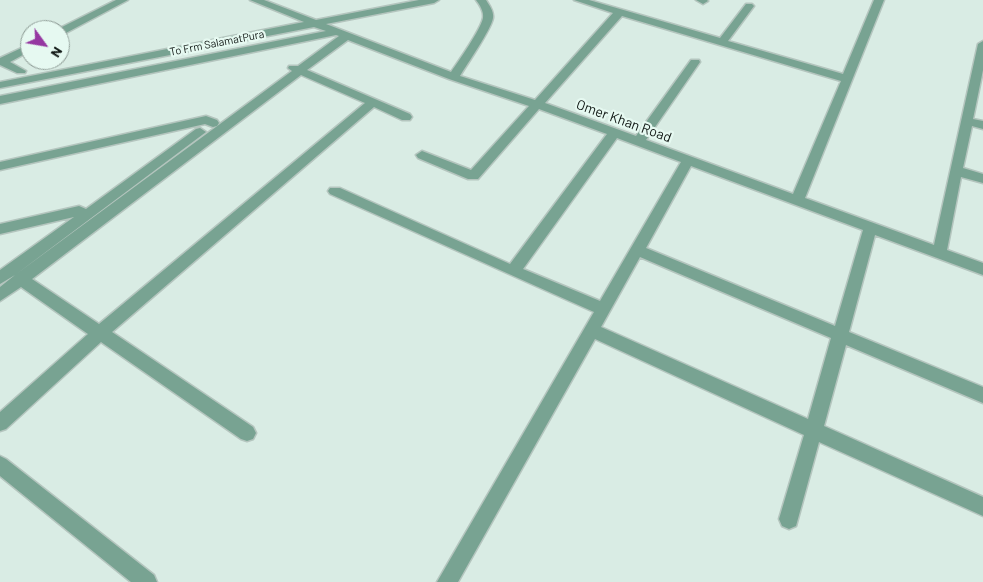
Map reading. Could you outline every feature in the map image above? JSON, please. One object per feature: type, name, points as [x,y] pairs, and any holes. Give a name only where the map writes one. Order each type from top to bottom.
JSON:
[{"type":"street","points":[[70,27],[122,0]]},
{"type":"street","name":"Omer Khan Road","points":[[255,0],[454,77],[536,104],[983,269]]},
{"type":"street","name":"To Frm SalamatPura","points":[[0,85],[434,0]]},
{"type":"street","points":[[579,0],[846,79]]},
{"type":"street","points":[[797,201],[879,0]]},
{"type":"street","points":[[454,77],[476,43],[488,18],[485,1]]},
{"type":"street","points":[[722,42],[749,6]]},
{"type":"street","points":[[422,154],[473,176],[620,12]]},
{"type":"street","points":[[0,278],[213,123],[341,34]]},
{"type":"street","points":[[0,100],[341,34]]},
{"type":"street","points":[[939,253],[968,121],[980,80],[983,44]]},
{"type":"street","points":[[1,61],[20,52]]},
{"type":"street","points":[[1,61],[20,71]]},
{"type":"street","points":[[638,142],[695,62]]},
{"type":"street","points":[[294,68],[406,117]]},
{"type":"street","points":[[0,294],[294,68]]},
{"type":"street","points":[[0,423],[100,333],[372,103]]},
{"type":"street","points":[[0,166],[206,120],[213,123]]},
{"type":"street","points":[[968,121],[983,125]]},
{"type":"street","points":[[513,272],[614,134]]},
{"type":"street","points":[[446,582],[688,161]]},
{"type":"street","points":[[957,171],[983,179]]},
{"type":"street","points":[[335,191],[513,272],[603,309]]},
{"type":"street","points":[[0,229],[79,211],[86,215]]},
{"type":"street","points":[[789,519],[870,228]]},
{"type":"street","points":[[637,250],[983,395]]},
{"type":"street","points":[[20,279],[247,433]]},
{"type":"street","points":[[591,330],[983,507]]},
{"type":"street","points":[[0,465],[147,582]]}]
